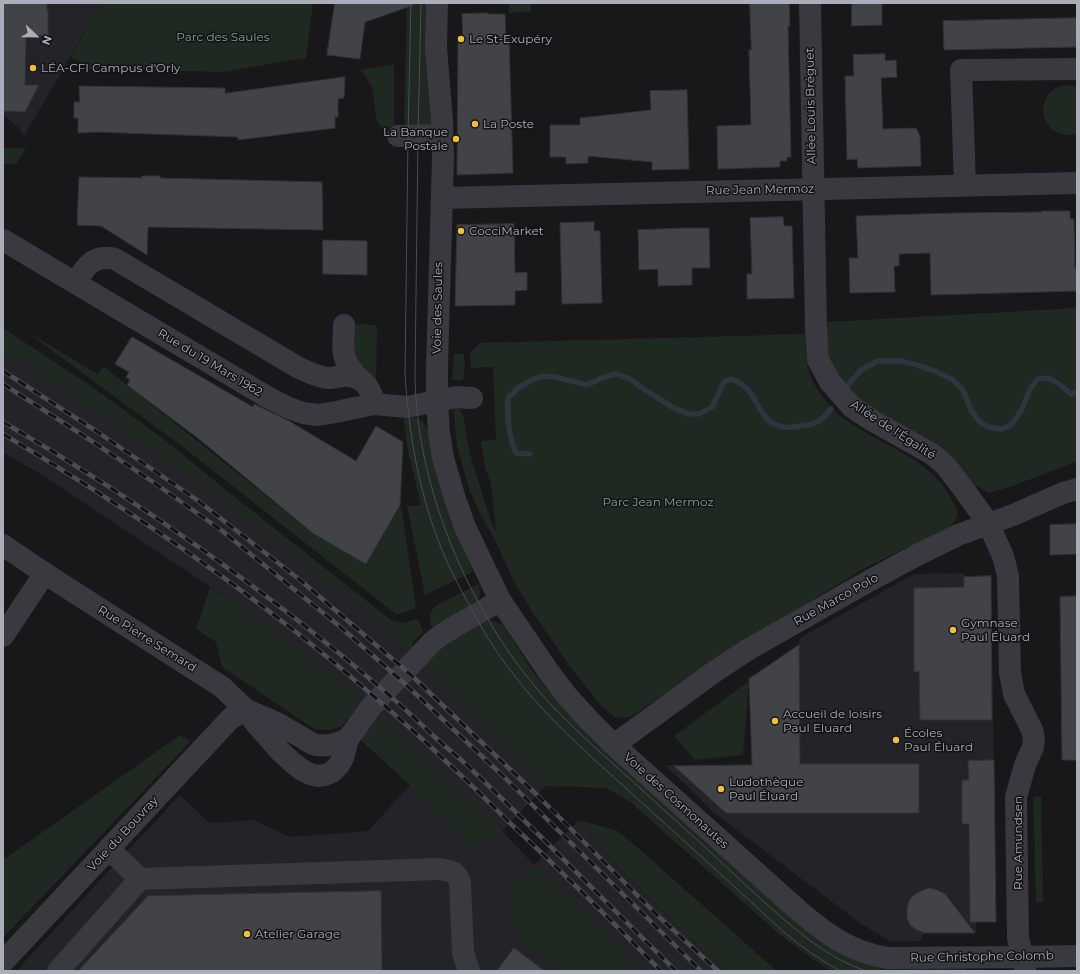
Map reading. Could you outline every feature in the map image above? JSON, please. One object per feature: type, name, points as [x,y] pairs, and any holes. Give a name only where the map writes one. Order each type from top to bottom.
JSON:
[{"type":"street","name":"Voie des Saules","points":[[437,3],[436,48],[442,120],[442,198],[440,230],[437,401],[439,433],[455,499],[465,527],[500,600]]},
{"type":"street","name":"Allée Louis Bréguet","points":[[810,3],[816,329]]},
{"type":"street","points":[[965,185],[961,70],[1077,69]]},
{"type":"street","points":[[398,136],[442,135]]},
{"type":"street","name":"Rue Jean Mermoz","points":[[442,198],[1077,183]]},
{"type":"street","name":"Rue du 19 Mars 1962","points":[[3,240],[269,398],[303,413],[318,415],[374,404],[407,406],[456,397],[472,398]]},
{"type":"street","points":[[76,283],[85,268],[94,260],[105,257],[115,259],[299,368],[329,378],[350,376],[359,379]]},
{"type":"street","points":[[344,325],[344,356],[346,362],[359,379],[371,390],[374,404]]},
{"type":"street","name":"Allée de l'Égalité","points":[[816,329],[818,360],[830,382],[852,408],[927,451],[946,466],[988,523]]},
{"type":"street","name":"Rue Marco Polo","points":[[614,745],[714,672],[749,649],[917,555],[958,535],[1013,515],[1062,493],[1077,488]]},
{"type":"street","name":"Rue Amundsen","points":[[988,523],[1004,556],[1008,576],[1010,673],[1014,694],[1032,730],[1034,739],[1033,747],[1016,797],[1018,938],[1024,964]]},
{"type":"street","name":"Rue Pierre Semard","points":[[3,545],[222,687],[246,710]]},
{"type":"street","points":[[3,636],[45,573]]},
{"type":"street","points":[[246,710],[281,752],[302,770],[317,776],[325,775],[337,768],[343,758],[348,739],[371,707],[432,642],[443,633],[500,600]]},
{"type":"street","name":"Voie des Cosmonautes","points":[[500,600],[562,690],[614,745],[816,926],[834,939],[857,950],[873,956],[888,958]]},
{"type":"street","points":[[246,710],[277,723],[313,744],[322,746],[329,745],[348,739]]},
{"type":"street","name":"Voie du Bouvray","points":[[3,962],[231,718],[246,710]]},
{"type":"street","points":[[109,849],[140,879],[440,869],[452,871],[458,876],[460,883],[462,952],[469,971]]},
{"type":"street","points":[[58,971],[140,879]]},
{"type":"street","name":"Rue Christophe Colomb","points":[[888,958],[1024,964],[1077,956]]},
{"type":"shaded area","name":"LÉA-CFI Campus d'Orly","points":[[3,3],[102,3],[24,136],[18,127],[3,115]]},
{"type":"shaded area","points":[[3,350],[52,381],[223,500],[361,608],[427,668],[546,786],[502,831],[534,865],[579,820],[617,866],[700,948],[727,971],[645,971],[549,879],[639,971],[16,971],[180,795],[210,823],[254,820],[289,837],[368,831],[410,785],[375,716],[344,684],[244,609],[62,488],[3,452]]},
{"type":"shaded area","name":"Écoles Paul Éluard","points":[[964,573],[964,577],[991,577],[996,922],[976,922],[976,933],[924,933],[920,941],[891,942],[860,923],[714,813],[665,765],[799,764],[799,639],[914,574]]},
{"type":"green space","name":"Parc des Saules","points":[[102,3],[313,3],[306,58],[223,72],[84,69],[86,65],[71,57]]},
{"type":"green space","points":[[407,3],[428,3],[432,127],[404,127]]},
{"type":"green space","points":[[509,3],[531,3],[531,12],[509,13]]},
{"type":"green space","points":[[394,64],[394,127],[382,127],[377,122],[372,87],[361,70]]},
{"type":"green space","points":[[1068,85],[1077,87],[1077,134],[1070,135],[1059,133],[1052,129],[1044,115],[1043,107],[1050,92],[1058,87]]},
{"type":"green space","points":[[3,148],[26,148],[16,164],[3,164]]},
{"type":"green space","points":[[1077,308],[1077,461],[1013,486],[988,493],[978,486],[973,489],[862,404],[829,365],[825,322]]},
{"type":"green space","points":[[349,324],[377,325],[376,389],[348,351]]},
{"type":"green space","points":[[3,328],[91,386],[166,441],[391,620],[403,623],[418,619],[423,632],[413,641],[411,654],[361,608],[223,500],[52,381],[3,350]]},
{"type":"green space","points":[[24,330],[98,374],[103,366],[314,534],[366,564],[401,505],[416,608],[397,615],[183,447]]},
{"type":"green space","name":"Parc Jean Mermoz","points":[[805,334],[808,369],[814,384],[826,401],[846,420],[912,458],[931,473],[944,487],[956,507],[958,514],[956,520],[949,527],[863,569],[714,660],[630,717],[615,717],[599,703],[571,668],[533,613],[513,580],[469,489],[457,446],[453,408],[458,407],[464,418],[470,455],[496,531],[491,484],[485,468],[481,441],[496,440],[493,367],[471,368],[470,353],[480,343]]},
{"type":"green space","points":[[454,354],[464,354],[465,369],[462,381],[452,380]]},
{"type":"green space","points":[[403,416],[419,419],[425,424],[429,431],[459,536],[473,572],[425,595],[407,506],[421,505],[408,451]]},
{"type":"green space","points":[[479,584],[479,600],[433,633],[429,615],[435,606]]},
{"type":"green space","points":[[210,587],[244,609],[344,684],[362,702],[341,727],[329,730],[314,729],[222,667],[216,642],[196,629]]},
{"type":"green space","points":[[491,620],[501,624],[505,628],[534,673],[564,709],[807,929],[967,965],[967,971],[831,971],[779,934],[630,802],[606,788],[546,786],[420,662],[482,621]]},
{"type":"green space","points":[[749,681],[743,755],[695,760],[674,736]]},
{"type":"green space","points":[[375,716],[480,809],[502,831],[471,850],[410,785],[358,738]]},
{"type":"green space","points":[[180,735],[191,741],[3,938],[3,860]]},
{"type":"green space","points":[[1041,796],[1043,902],[1036,902],[1033,797]]},
{"type":"green space","points":[[579,820],[618,831],[777,971],[727,971],[700,948],[617,866]]},
{"type":"green space","points":[[535,865],[645,971],[563,971],[521,939],[512,925],[510,885]]},
{"type":"building","points":[[3,3],[47,3],[48,36],[26,35],[25,85],[39,85],[25,112],[3,111]]},
{"type":"building","points":[[335,3],[414,3],[414,5],[365,22],[360,59],[327,55]]},
{"type":"building","points":[[750,3],[789,3],[790,26],[788,26],[791,157],[787,157],[787,161],[780,161],[780,167],[718,169],[717,126],[751,125],[749,50],[751,50]]},
{"type":"building","points":[[852,3],[882,3],[882,25],[852,26]]},
{"type":"building","points":[[462,14],[505,14],[506,37],[509,37],[513,173],[457,175],[458,39],[463,38]]},
{"type":"building","points":[[1077,18],[1077,47],[944,50],[943,21]]},
{"type":"building","points":[[885,54],[885,61],[896,60],[897,77],[881,78],[883,129],[916,128],[920,136],[921,166],[858,168],[857,159],[847,160],[845,76],[854,76],[853,55]]},
{"type":"building","points":[[345,77],[344,98],[338,99],[338,117],[335,117],[335,128],[238,140],[238,137],[94,132],[78,133],[78,118],[74,118],[74,102],[80,102],[79,86],[225,88],[225,93]]},
{"type":"building","points":[[687,90],[689,169],[652,170],[652,162],[588,156],[588,163],[566,164],[566,157],[550,157],[550,125],[580,125],[580,118],[651,110],[650,91]]},
{"type":"building","points":[[142,176],[160,176],[160,178],[322,182],[323,230],[148,227],[147,255],[101,226],[77,225],[79,177],[142,178]]},
{"type":"building","points":[[1070,211],[1070,219],[1074,219],[1077,291],[931,295],[930,253],[899,254],[899,266],[894,266],[895,292],[850,293],[849,258],[858,258],[856,216]]},
{"type":"building","points":[[783,217],[784,226],[792,226],[794,298],[747,299],[747,274],[752,274],[750,218]]},
{"type":"building","points":[[594,222],[594,231],[600,231],[602,303],[562,304],[560,223]]},
{"type":"building","points":[[514,224],[515,273],[527,272],[527,290],[515,291],[515,305],[455,306],[457,225]]},
{"type":"building","points":[[709,228],[710,268],[692,268],[692,285],[658,286],[658,269],[639,270],[638,230]]},
{"type":"building","points":[[323,240],[367,241],[367,275],[323,274]]},
{"type":"building","points":[[132,337],[253,407],[254,404],[289,421],[356,461],[376,426],[403,442],[400,505],[366,564],[314,534],[199,439],[127,385],[130,380],[126,377],[129,372],[115,364]]},
{"type":"building","points":[[1077,524],[1077,554],[1050,555],[1050,525]]},
{"type":"building","name":"Gymnase Paul Éluard","points":[[991,576],[992,720],[920,720],[919,671],[914,672],[914,588],[964,587],[964,577]]},
{"type":"building","points":[[1077,596],[1077,760],[1062,760],[1060,597]]},
{"type":"building","points":[[799,645],[800,764],[919,764],[919,813],[726,813],[674,766],[752,765],[749,679]]},
{"type":"building","points":[[994,760],[996,922],[970,922],[969,824],[962,824],[962,780],[969,780],[968,761]]},
{"type":"building","points":[[929,888],[945,894],[975,933],[924,933],[911,926],[907,918],[909,901],[914,895]]},
{"type":"building","name":"Atelier Garage","points":[[381,891],[382,971],[78,971],[148,896]]},
{"type":"building","points":[[514,948],[545,971],[497,971]]},
{"type":"waterway","points":[[848,385],[861,370],[878,361],[900,361],[914,364],[935,371],[953,380],[963,390],[971,410],[980,422],[988,427],[1001,429],[1011,425],[1021,411],[1031,387],[1038,379],[1049,378],[1071,394],[1077,392]]},
{"type":"waterway","points":[[530,454],[516,453],[513,447],[509,426],[508,398],[519,387],[543,376],[555,377],[587,385],[602,378],[616,374],[630,379],[672,407],[688,414],[699,414],[712,407],[724,382],[731,379],[747,389],[766,418],[777,425],[787,427],[818,422],[831,409]]},
{"type":"tram line","points":[[411,3],[405,375],[409,420],[416,464],[427,507],[445,558],[493,646],[521,684],[565,732],[786,934],[812,954],[840,971]]},
{"type":"tram line","points":[[421,3],[415,375],[418,420],[426,465],[439,511],[456,555],[476,598],[500,639],[527,676],[556,710],[787,922],[824,950],[837,958],[866,971]]},
{"type":"railway","points":[[3,371],[99,433],[197,500],[300,580],[410,674],[537,795],[657,915],[718,971]]},
{"type":"railway","points":[[3,384],[153,482],[221,530],[338,625],[403,682],[503,776],[701,971]]},
{"type":"railway","points":[[3,422],[54,452],[153,516],[250,584],[344,657],[389,695],[469,767],[676,971]]},
{"type":"railway","points":[[3,434],[90,487],[174,543],[216,572],[298,633],[422,739],[587,897],[661,971]]},
{"type":"place","name":"Le St-Exupéry","points":[[461,39]]},
{"type":"place","name":"LÉA-CFI Campus d'Orly","points":[[33,68]]},
{"type":"place","name":"La Poste","points":[[475,124]]},
{"type":"place","name":"La Banque Postale","points":[[456,139]]},
{"type":"place","name":"CocciMarket","points":[[461,231]]},
{"type":"place","name":"Gymnase Paul Éluard","points":[[953,630]]},
{"type":"place","name":"Accueil de loisirs Paul Eluard","points":[[775,721]]},
{"type":"place","name":"Écoles Paul Éluard","points":[[896,740]]},
{"type":"place","name":"Ludothèque Paul Éluard","points":[[721,789]]},
{"type":"place","name":"Atelier Garage","points":[[247,934]]}]
